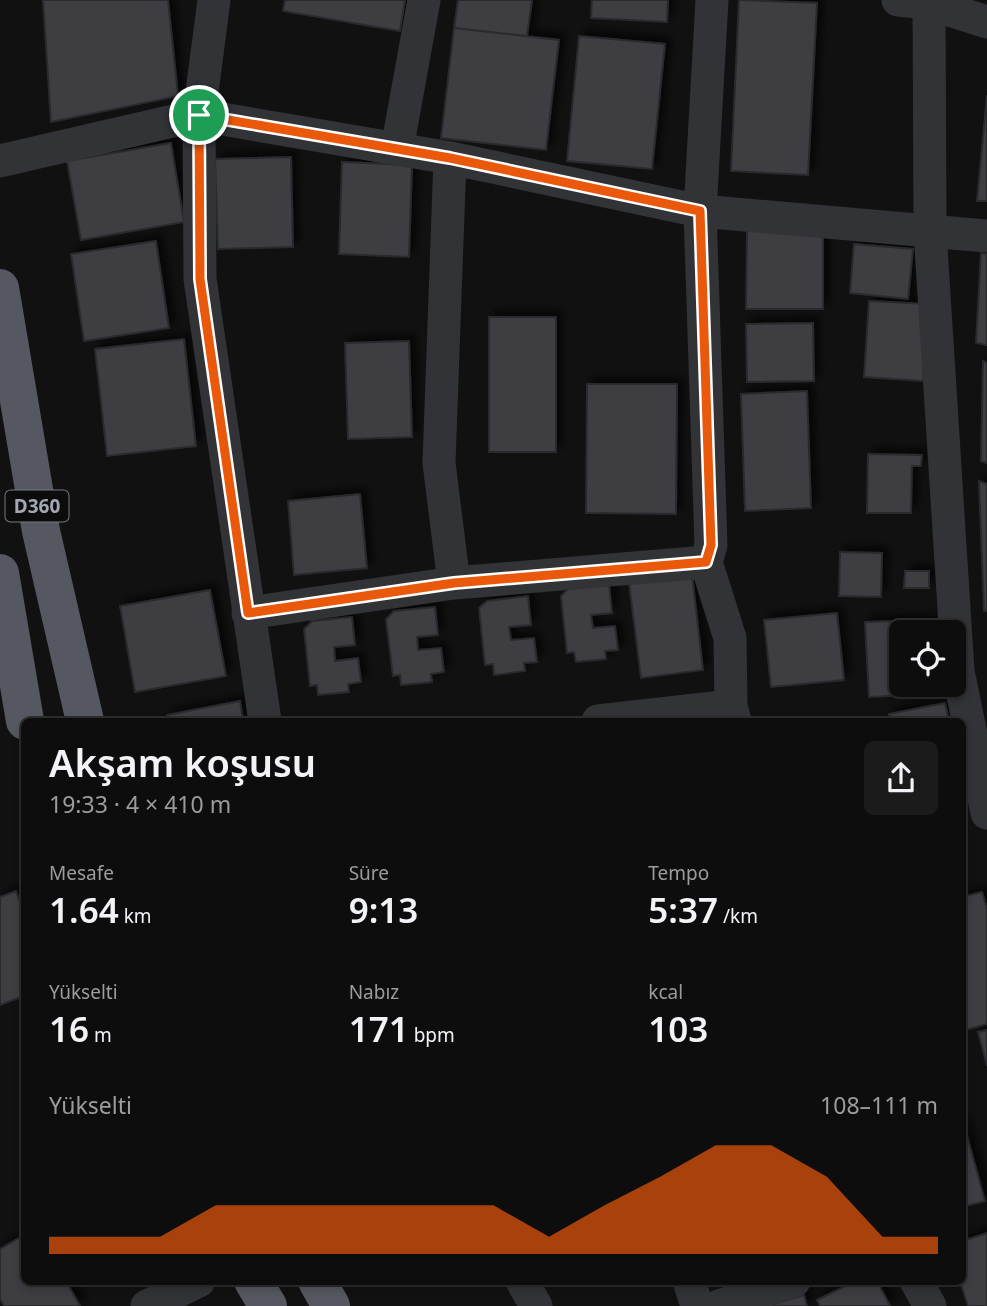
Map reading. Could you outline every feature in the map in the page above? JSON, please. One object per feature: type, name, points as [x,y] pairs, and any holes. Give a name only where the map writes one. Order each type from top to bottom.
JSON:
[{"type":"highway","name":"D360","points":[[0,288],[41,531],[84,718]]},
{"type":"highway","points":[[0,573],[24,718]]},
{"type":"highway","points":[[255,1285],[268,1306]]},
{"type":"highway","points":[[319,1285],[331,1306]]},
{"type":"street","points":[[214,0],[199,115],[200,279],[265,718]]},
{"type":"street","points":[[397,149],[424,0]]},
{"type":"street","points":[[656,718],[733,714],[730,638],[706,562],[711,545],[700,211],[712,0]]},
{"type":"street","points":[[966,718],[958,671],[930,232],[919,1],[987,22]]},
{"type":"street","points":[[0,161],[199,115],[450,158],[700,211],[987,236]]},
{"type":"street","points":[[450,158],[439,463],[454,583]]},
{"type":"street","points":[[248,613],[454,583],[706,562]]},
{"type":"street","points":[[966,720],[980,807]]},
{"type":"street","points":[[147,1306],[192,1285]]},
{"type":"street","points":[[524,1285],[536,1306]]},
{"type":"street","points":[[691,1285],[697,1306]]},
{"type":"street","points":[[719,1306],[782,1285]]},
{"type":"street","points":[[918,1285],[930,1306]]},
{"type":"building","points":[[43,0],[168,0],[178,96],[51,122]]},
{"type":"building","points":[[285,0],[405,0],[400,31],[283,11]]},
{"type":"building","points":[[458,0],[532,0],[527,36],[454,28]]},
{"type":"building","points":[[592,0],[668,0],[667,22],[591,18]]},
{"type":"building","points":[[739,0],[817,3],[808,175],[731,171]]},
{"type":"building","points":[[454,28],[559,40],[546,150],[441,138]]},
{"type":"building","points":[[579,36],[665,44],[652,169],[567,161]]},
{"type":"building","points":[[987,95],[987,201],[977,201]]},
{"type":"building","points":[[171,143],[184,222],[81,240],[67,161]]},
{"type":"building","points":[[291,157],[293,247],[218,249],[215,159]]},
{"type":"building","points":[[342,162],[412,165],[409,257],[339,254]]},
{"type":"building","points":[[747,231],[823,231],[823,309],[746,309]]},
{"type":"building","points":[[156,241],[169,328],[84,341],[71,254]]},
{"type":"building","points":[[854,244],[913,249],[908,299],[850,293]]},
{"type":"building","points":[[981,253],[987,254],[987,345],[976,343]]},
{"type":"building","points":[[869,301],[927,304],[923,381],[864,377]]},
{"type":"building","points":[[489,317],[556,317],[556,452],[489,452]]},
{"type":"building","points":[[813,323],[814,381],[747,382],[746,324]]},
{"type":"building","points":[[184,339],[196,446],[107,456],[95,349]]},
{"type":"building","points":[[409,341],[412,437],[348,439],[345,343]]},
{"type":"building","points":[[983,361],[987,363],[987,463],[981,461]]},
{"type":"building","points":[[587,384],[677,384],[676,514],[586,513]]},
{"type":"building","points":[[807,391],[811,508],[745,511],[741,394]]},
{"type":"building","points":[[868,454],[922,455],[921,466],[912,466],[911,513],[867,513]]},
{"type":"building","points":[[979,481],[987,484],[987,611],[984,611]]},
{"type":"building","points":[[360,494],[367,568],[294,575],[288,501]]},
{"type":"building","points":[[840,552],[882,553],[881,597],[839,596]]},
{"type":"building","points":[[905,571],[929,571],[929,588],[904,588]]},
{"type":"building","points":[[692,575],[703,670],[641,678],[629,583]]},
{"type":"building","points":[[609,584],[612,613],[591,615],[593,628],[615,626],[618,650],[605,651],[606,659],[576,662],[574,652],[567,653],[561,596],[569,588]]},
{"type":"building","points":[[210,590],[226,676],[135,692],[120,606]]},
{"type":"building","points":[[528,596],[531,625],[509,627],[511,640],[534,638],[537,662],[524,663],[525,671],[494,675],[493,664],[485,665],[479,608],[487,601]]},
{"type":"building","points":[[435,607],[438,635],[417,637],[418,650],[441,648],[444,672],[431,674],[432,682],[401,685],[400,675],[393,676],[386,619],[394,611]]},
{"type":"building","points":[[837,613],[844,680],[771,687],[764,620]]},
{"type":"building","points":[[352,617],[355,645],[334,647],[335,661],[358,658],[361,682],[348,684],[349,692],[318,695],[317,685],[310,686],[304,629],[312,621]]},
{"type":"building","points":[[889,621],[889,696],[869,697],[865,622]]},
{"type":"building","points":[[240,701],[243,718],[168,718],[167,715]]},
{"type":"building","points":[[945,703],[948,718],[890,718],[889,714]]},
{"type":"building","points":[[16,891],[21,905],[21,997],[0,1005],[0,897]]},
{"type":"building","points":[[982,892],[987,909],[987,1024],[966,1030],[966,896]]},
{"type":"building","points":[[987,1030],[987,1066],[978,1032]]},
{"type":"building","points":[[966,1132],[985,1201],[966,1206]]},
{"type":"building","points":[[987,1233],[987,1306],[968,1306],[961,1285],[966,1285],[966,1240]]},
{"type":"building","points":[[21,1237],[21,1285],[68,1285],[80,1306],[4,1306],[0,1299],[0,1249]]},
{"type":"building","points":[[847,1285],[879,1285],[890,1306],[820,1306],[817,1300]]},
{"type":"building","points":[[804,1295],[807,1306],[767,1306]]},
{"type":"route","points":[[199,115],[450,158],[700,211],[711,545],[706,562],[454,583],[248,613],[200,279],[199,115]]}]
